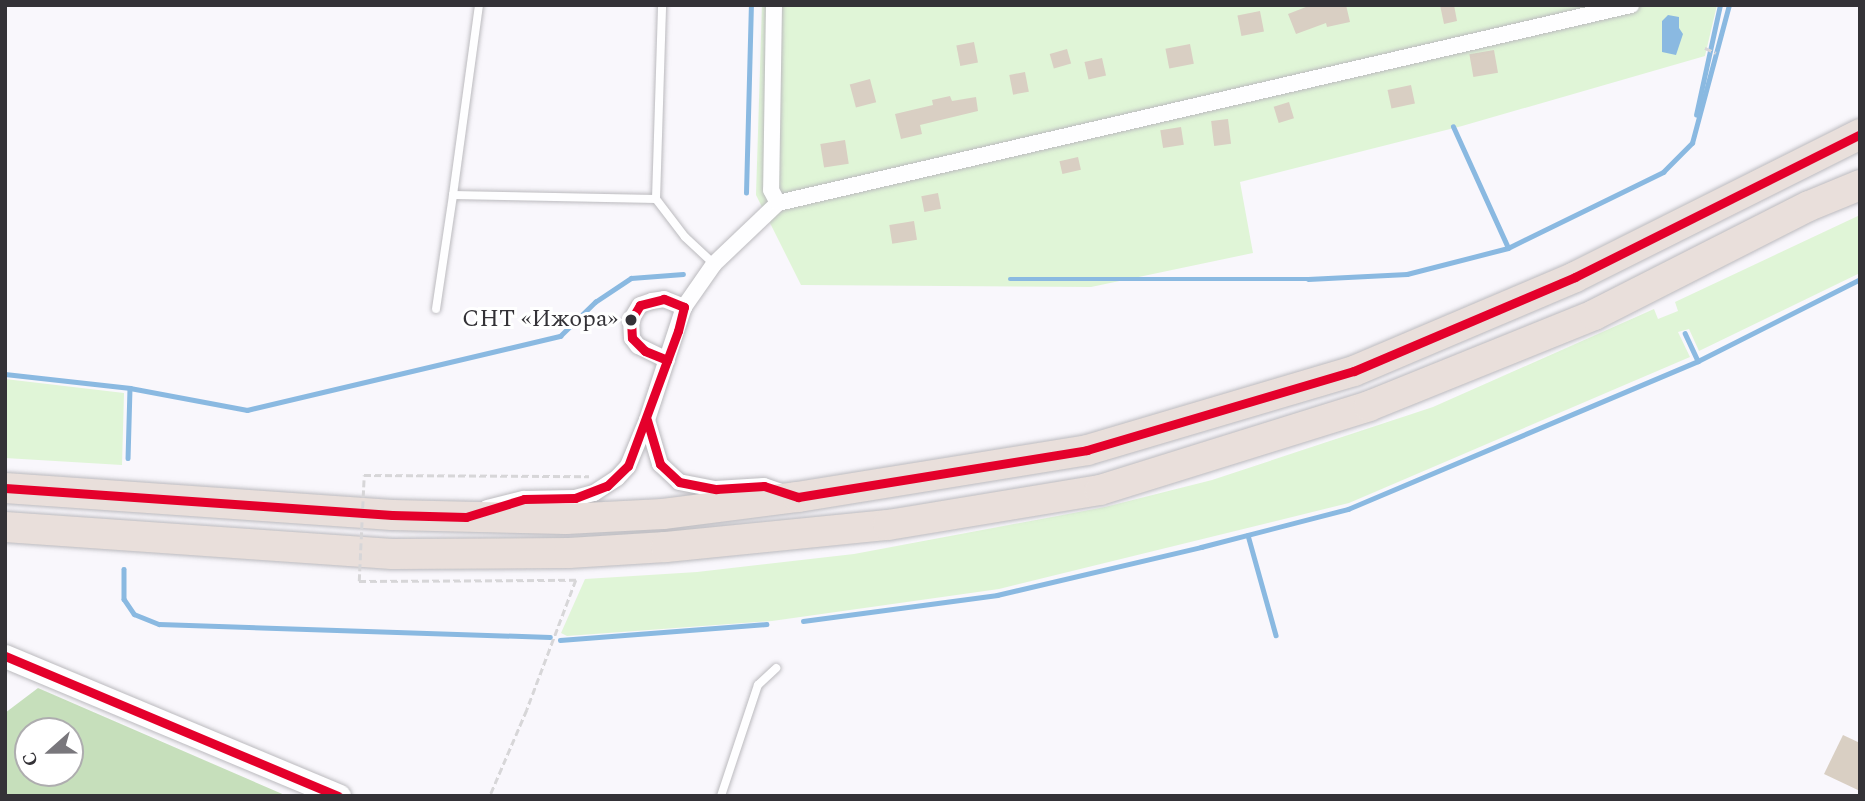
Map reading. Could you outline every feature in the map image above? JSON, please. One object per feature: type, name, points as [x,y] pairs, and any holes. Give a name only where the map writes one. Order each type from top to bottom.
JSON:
[{"type":"highway","points":[[5,488],[392,515],[566,519],[663,514],[798,497],[1087,450],[1354,371],[1575,277],[1860,134]]},
{"type":"highway","points":[[5,527],[392,554],[569,552],[666,547],[888,525],[1100,490],[1394,396],[1594,315],[1809,206],[1860,185]]},
{"type":"street","points":[[774,5],[771,190],[778,202]]},
{"type":"street","points":[[466,517],[524,499],[575,498],[594,493],[607,486],[628,466],[648,420],[684,307],[714,264],[778,202],[1631,5]]},
{"type":"street","points":[[667,360],[638,346],[632,338],[631,320],[640,305],[652,301],[664,299],[684,307]]},
{"type":"street","points":[[648,420],[660,464],[679,482],[716,489],[764,486],[798,497]]},
{"type":"street","points":[[5,656],[339,796]]},
{"type":"lane","points":[[436,309],[479,5]]},
{"type":"lane","points":[[662,5],[656,199],[685,237],[714,264]]},
{"type":"lane","points":[[453,195],[656,199]]},
{"type":"lane","points":[[721,796],[755,692],[766,674],[776,668]]},
{"type":"path","points":[[1705,48],[1716,53]]},
{"type":"path","points":[[490,796],[527,710],[576,580],[359,581],[364,475],[576,478],[597,474]]},
{"type":"green space","points":[[762,5],[1717,5],[1705,56],[1462,126],[1240,182],[1253,253],[1091,287],[801,285],[756,195]]},
{"type":"green space","points":[[1860,215],[1860,273],[1699,351],[1689,329],[1678,332],[1690,357],[1349,503],[999,589],[772,621],[567,636],[561,633],[585,579],[697,572],[854,554],[1105,507],[1212,480],[1433,407],[1654,309],[1658,319],[1678,311],[1675,302]]},
{"type":"green space","points":[[5,379],[124,393],[122,465],[5,458]]},
{"type":"green space","points":[[38,688],[287,796],[5,796],[5,713]]},
{"type":"water","points":[[1668,15],[1679,17],[1679,28],[1683,34],[1676,55],[1662,52],[1662,21]]},
{"type":"building","points":[[1311,5],[1346,5],[1350,22],[1327,27],[1326,23],[1296,34],[1288,14]]},
{"type":"building","points":[[1440,5],[1454,5],[1457,21],[1444,24]]},
{"type":"building","points":[[1260,11],[1264,32],[1241,36],[1237,15]]},
{"type":"building","points":[[974,42],[978,63],[960,66],[956,45]]},
{"type":"building","points":[[1190,44],[1194,64],[1169,68],[1165,49]]},
{"type":"building","points":[[1067,49],[1071,63],[1054,68],[1050,54]]},
{"type":"building","points":[[1494,50],[1498,73],[1473,77],[1469,54]]},
{"type":"building","points":[[1102,58],[1106,76],[1089,80],[1084,62]]},
{"type":"building","points":[[1025,72],[1029,92],[1013,95],[1009,75]]},
{"type":"building","points":[[870,79],[876,102],[856,108],[850,84]]},
{"type":"building","points":[[1411,85],[1415,104],[1391,109],[1388,90]]},
{"type":"building","points":[[950,96],[952,101],[976,97],[978,111],[920,125],[922,134],[901,139],[895,114],[933,105],[932,100]]},
{"type":"building","points":[[1289,102],[1294,118],[1279,123],[1274,107]]},
{"type":"building","points":[[1228,119],[1231,144],[1214,146],[1211,121]]},
{"type":"building","points":[[1181,127],[1184,145],[1163,148],[1160,130]]},
{"type":"building","points":[[845,140],[849,164],[824,168],[820,144]]},
{"type":"building","points":[[1078,157],[1081,170],[1062,174],[1059,161]]},
{"type":"building","points":[[938,193],[941,209],[924,212],[921,196]]},
{"type":"building","points":[[914,221],[917,240],[892,244],[889,225]]},
{"type":"building","points":[[1843,735],[1860,743],[1860,791],[1824,774]]},
{"type":"waterway","points":[[746,193],[751,5]]},
{"type":"waterway","points":[[1696,115],[1720,5]]},
{"type":"waterway","points":[[1508,248],[1663,172],[1692,143],[1729,5]]},
{"type":"waterway","points":[[1010,279],[1308,279],[1407,274],[1508,248],[1453,127]]},
{"type":"waterway","points":[[130,388],[247,410],[560,336],[595,302],[631,278],[683,274]]},
{"type":"waterway","points":[[803,621],[997,595],[1348,509],[1698,361],[1860,279]]},
{"type":"waterway","points":[[1685,333],[1698,361]]},
{"type":"waterway","points":[[5,374],[130,388],[128,458]]},
{"type":"waterway","points":[[1248,535],[1276,635]]},
{"type":"waterway","points":[[124,569],[124,599],[134,614],[159,624],[550,637]]},
{"type":"waterway","points":[[560,640],[766,624]]},
{"type":"transit line","points":[[647,420],[660,464],[679,482],[716,489],[764,486],[798,497],[1087,450],[1354,371],[1575,277],[1860,134]]},
{"type":"transit line","points":[[5,488],[392,515],[466,517],[524,499],[575,498],[607,486],[628,466],[678,331],[684,307],[664,299],[640,305],[631,320],[632,338],[645,351],[667,360]]},
{"type":"transit line","points":[[5,656],[338,796]]},
{"type":"place","name":"СНТ «Ижора»","points":[[631,320]]}]
